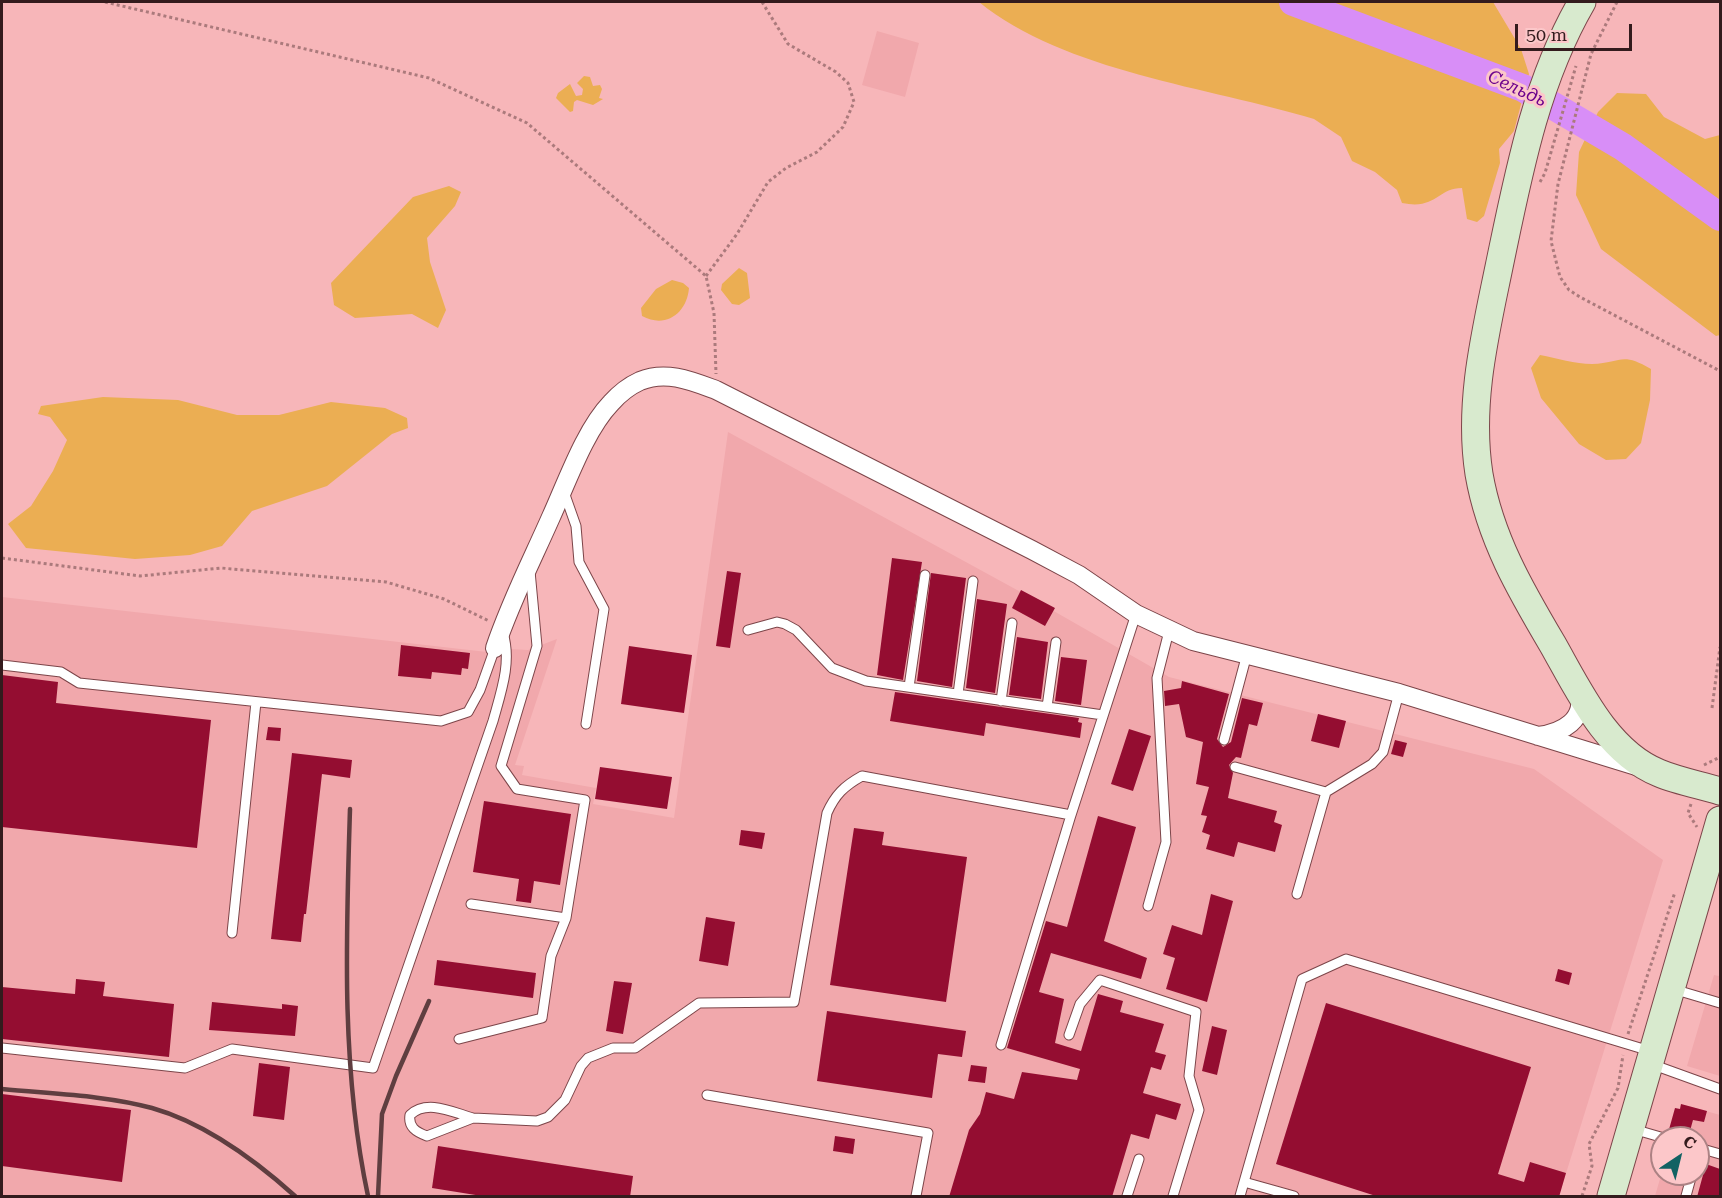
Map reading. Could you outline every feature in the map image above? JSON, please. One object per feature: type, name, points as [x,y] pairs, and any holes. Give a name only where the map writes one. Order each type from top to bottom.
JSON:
[{"type":"main road","points":[[1582,2],[1568,54],[1544,81],[1533,169],[1482,350],[1476,392],[1476,446],[1488,515],[1503,555],[1578,690],[1611,737],[1630,754],[1658,773],[1709,788]]},
{"type":"main road","points":[[1611,1197],[1671,989],[1709,824]]},
{"type":"street","points":[[495,648],[564,489],[592,430],[610,404],[628,387],[642,380],[660,376],[685,378],[716,390],[1079,575],[1136,614],[1169,631],[1194,641],[1399,693],[1658,773]]},
{"type":"street","points":[[1536,736],[1557,734],[1569,726],[1579,713],[1582,701],[1578,690]]},
{"type":"lane","points":[[564,489],[576,526],[579,562],[604,609],[586,724]]},
{"type":"lane","points":[[459,1039],[542,1018],[551,956],[566,918],[585,800],[517,789],[501,766],[537,646],[530,566]]},
{"type":"lane","points":[[909,687],[925,575]]},
{"type":"lane","points":[[958,694],[973,581]]},
{"type":"lane","points":[[1001,1045],[1071,814],[1136,614]]},
{"type":"lane","points":[[748,630],[777,622],[785,624],[796,630],[831,668],[866,681],[1102,716]]},
{"type":"lane","points":[[1001,701],[1012,623]]},
{"type":"lane","points":[[2,1048],[185,1068],[232,1049],[373,1068],[493,721],[504,683],[508,649],[502,628]]},
{"type":"lane","points":[[1148,906],[1166,842],[1157,678],[1169,631]]},
{"type":"lane","points":[[1047,708],[1056,642]]},
{"type":"lane","points":[[2,665],[61,672],[79,683],[441,721],[468,712],[480,690],[495,648]]},
{"type":"lane","points":[[1224,741],[1247,654]]},
{"type":"lane","points":[[1297,894],[1326,792],[1372,764],[1383,752],[1399,693]]},
{"type":"lane","points":[[232,933],[256,702]]},
{"type":"lane","points":[[1235,767],[1326,792]]},
{"type":"lane","points":[[473,1118],[427,1136],[412,1128],[409,1121],[410,1115],[417,1108],[428,1106],[473,1118],[537,1121],[548,1117],[565,1100],[581,1066],[588,1058],[613,1048],[635,1048],[699,1003],[794,1002],[827,813],[835,796],[848,784],[862,776],[1071,814]]},
{"type":"lane","points":[[471,904],[566,918]]},
{"type":"lane","points":[[1240,1197],[1302,979],[1346,959],[1625,1043],[1650,1058],[1720,1089]]},
{"type":"lane","points":[[1070,1035],[1080,1004],[1100,981],[1196,1012],[1189,1076],[1199,1110],[1173,1197]]},
{"type":"lane","points":[[1671,989],[1720,1003]]},
{"type":"lane","points":[[707,1095],[928,1133],[916,1197]]},
{"type":"lane","points":[[1630,1128],[1650,1134]]},
{"type":"lane","points":[[1127,1197],[1139,1159]]},
{"type":"lane","points":[[1244,1182],[1294,1197]]},
{"type":"path","points":[[105,2],[429,78],[527,123],[706,276],[714,313],[716,390]]},
{"type":"path","points":[[706,276],[737,234],[768,182],[786,168],[817,152],[843,127],[854,102],[848,83],[836,72],[788,44],[762,2]]},
{"type":"path","points":[[1617,2],[1591,54],[1557,184],[1551,242],[1560,278],[1569,290],[1580,297],[1720,370]]},
{"type":"path","points":[[1535,190],[1533,169],[1568,54]]},
{"type":"path","points":[[2,558],[140,576],[221,568],[386,582],[444,598],[502,628]]},
{"type":"path","points":[[1712,708],[1720,647]]},
{"type":"path","points":[[1709,788],[1688,813],[1709,824]]},
{"type":"path","points":[[1582,1197],[1592,1166],[1589,1144],[1618,1088],[1625,1043],[1677,889]]},
{"type":"shaded area","points":[[979,2],[1493,2],[1521,49],[1529,74],[1514,131],[1499,149],[1500,163],[1484,216],[1477,222],[1467,219],[1462,188],[1447,191],[1423,204],[1402,203],[1397,190],[1375,172],[1352,161],[1341,137],[1314,119],[1139,75],[1095,61],[1053,45],[1014,26]]},
{"type":"shaded area","points":[[877,31],[919,43],[905,97],[862,85]]},
{"type":"shaded area","points":[[584,76],[590,77],[593,86],[600,85],[602,89],[599,98],[603,99],[593,105],[577,100],[574,102],[573,111],[570,112],[556,98],[558,93],[570,84],[576,96],[582,95],[583,89],[577,83]]},
{"type":"shaded area","points":[[1617,93],[1646,94],[1664,117],[1705,139],[1720,135],[1720,335],[1716,336],[1601,249],[1576,195],[1579,152],[1598,112]]},
{"type":"shaded area","points":[[449,186],[461,192],[455,206],[427,238],[430,262],[446,310],[438,328],[412,314],[355,318],[334,305],[331,283],[413,197]]},
{"type":"shaded area","points":[[739,268],[747,273],[750,298],[739,305],[732,304],[721,290],[722,284]]},
{"type":"shaded area","points":[[672,280],[683,283],[689,288],[680,311],[674,316],[659,321],[642,316],[641,308],[656,289]]},
{"type":"shaded area","points":[[1540,355],[1586,364],[1627,359],[1651,369],[1650,400],[1641,443],[1626,459],[1606,460],[1579,444],[1541,398],[1531,368]]},
{"type":"shaded area","points":[[103,397],[178,400],[237,415],[279,415],[331,402],[385,408],[407,418],[408,428],[392,434],[327,486],[252,511],[222,546],[190,555],[135,559],[26,548],[8,524],[31,506],[53,471],[67,440],[50,417],[38,414],[41,406]]},
{"type":"shaded area","points":[[728,432],[1017,590],[1169,677],[1534,769],[1663,860],[1559,1196],[2,1196],[2,597],[487,652],[489,648],[528,650],[557,639],[515,765],[524,766],[522,775],[596,788],[593,804],[674,818]]},
{"type":"shaded area","points":[[1720,971],[1720,1076],[1687,1066],[1714,975],[1719,976]]},
{"type":"shaded area","points":[[1681,1104],[1720,1115],[1720,1196],[1655,1196],[1658,1186],[1710,1186],[1710,1126],[1675,1126]]},
{"type":"building","points":[[892,558],[922,562],[903,680],[877,675]]},
{"type":"building","points":[[727,571],[741,573],[730,648],[716,646]]},
{"type":"building","points":[[931,573],[966,578],[952,687],[917,681]]},
{"type":"building","points":[[1021,590],[1055,608],[1045,626],[1012,608]]},
{"type":"building","points":[[977,599],[1007,604],[995,693],[966,688]]},
{"type":"building","points":[[1017,637],[1048,642],[1041,699],[1009,695]]},
{"type":"building","points":[[401,645],[470,653],[468,669],[462,668],[461,675],[432,672],[431,679],[398,676]]},
{"type":"building","points":[[629,646],[692,655],[684,713],[621,704]]},
{"type":"building","points":[[1061,657],[1087,660],[1081,705],[1055,701]]},
{"type":"building","points":[[2,675],[58,682],[56,703],[211,720],[197,848],[2,827]]},
{"type":"building","points":[[1182,681],[1229,694],[1217,739],[1223,747],[1231,742],[1242,698],[1263,703],[1257,726],[1249,724],[1241,758],[1236,757],[1229,765],[1233,773],[1228,798],[1277,811],[1274,822],[1282,825],[1275,852],[1238,842],[1234,857],[1206,849],[1210,835],[1202,832],[1207,816],[1201,815],[1209,787],[1196,784],[1203,742],[1186,737],[1179,704],[1165,706],[1164,691],[1181,688]]},
{"type":"building","points":[[895,692],[1079,718],[1078,722],[1082,723],[1080,738],[986,723],[984,736],[890,721]]},
{"type":"building","points":[[1318,714],[1346,721],[1339,748],[1311,741]]},
{"type":"building","points":[[268,727],[281,728],[280,741],[266,740]]},
{"type":"building","points":[[1129,729],[1151,736],[1133,791],[1111,784]]},
{"type":"building","points":[[1395,740],[1407,743],[1403,757],[1391,754]]},
{"type":"building","points":[[292,753],[352,760],[350,778],[322,774],[301,942],[271,939]]},
{"type":"building","points":[[600,767],[672,777],[667,809],[595,799]]},
{"type":"building","points":[[484,801],[571,814],[560,885],[534,881],[531,903],[516,901],[519,879],[473,872]]},
{"type":"building","points":[[1098,816],[1136,827],[1104,941],[1147,958],[1141,979],[1051,953],[1039,992],[1064,999],[1055,1043],[1081,1051],[1098,994],[1123,1001],[1120,1012],[1164,1024],[1155,1052],[1166,1055],[1161,1070],[1151,1067],[1143,1093],[1181,1104],[1176,1120],[1156,1114],[1149,1139],[1131,1134],[1112,1197],[949,1197],[969,1130],[980,1114],[986,1092],[1014,1099],[1022,1072],[1077,1080],[1080,1069],[1007,1048],[1046,921],[1067,927]]},
{"type":"building","points":[[854,828],[884,832],[882,845],[967,857],[946,1002],[830,985]]},
{"type":"building","points":[[741,830],[765,833],[762,849],[739,845]]},
{"type":"building","points":[[1211,894],[1233,901],[1207,1002],[1166,989],[1175,958],[1163,954],[1172,925],[1202,935]]},
{"type":"building","points":[[706,917],[735,922],[728,966],[699,961]]},
{"type":"building","points":[[437,960],[536,973],[533,998],[434,985]]},
{"type":"building","points":[[1558,969],[1572,973],[1569,985],[1555,981]]},
{"type":"building","points":[[76,979],[105,982],[103,996],[174,1004],[169,1057],[2,1039],[2,987],[75,994]]},
{"type":"building","points":[[614,981],[632,983],[623,1034],[606,1031]]},
{"type":"building","points":[[212,1002],[282,1009],[282,1004],[298,1006],[295,1036],[209,1030]]},
{"type":"building","points":[[1326,1003],[1531,1067],[1498,1174],[1524,1182],[1530,1162],[1566,1173],[1559,1197],[1379,1197],[1276,1164]]},
{"type":"building","points":[[827,1011],[966,1031],[962,1057],[938,1054],[932,1098],[817,1081]]},
{"type":"building","points":[[1212,1026],[1227,1030],[1217,1075],[1202,1071]]},
{"type":"building","points":[[259,1063],[290,1067],[284,1120],[253,1116]]},
{"type":"building","points":[[971,1065],[987,1067],[985,1083],[968,1081]]},
{"type":"building","points":[[2,1094],[131,1110],[122,1182],[2,1166]]},
{"type":"building","points":[[1681,1104],[1707,1111],[1704,1122],[1693,1120],[1691,1126],[1670,1126],[1675,1108],[1680,1109]]},
{"type":"building","points":[[835,1136],[855,1139],[853,1154],[833,1151]]},
{"type":"building","points":[[438,1146],[633,1176],[630,1197],[488,1197],[432,1188]]},
{"type":"building","points":[[1710,1165],[1720,1169],[1720,1197],[1697,1197],[1700,1186],[1710,1186]]},
{"type":"waterway","name":"Сельдь","points":[[1293,2],[1523,88],[1623,147],[1720,217]]},
{"type":"railway","points":[[350,809],[347,906],[349,1052],[359,1148],[368,1196]]},
{"type":"railway","points":[[378,1196],[382,1114],[429,1001]]},
{"type":"railway","points":[[2,1089],[115,1100],[172,1115],[228,1144],[295,1196]]}]
